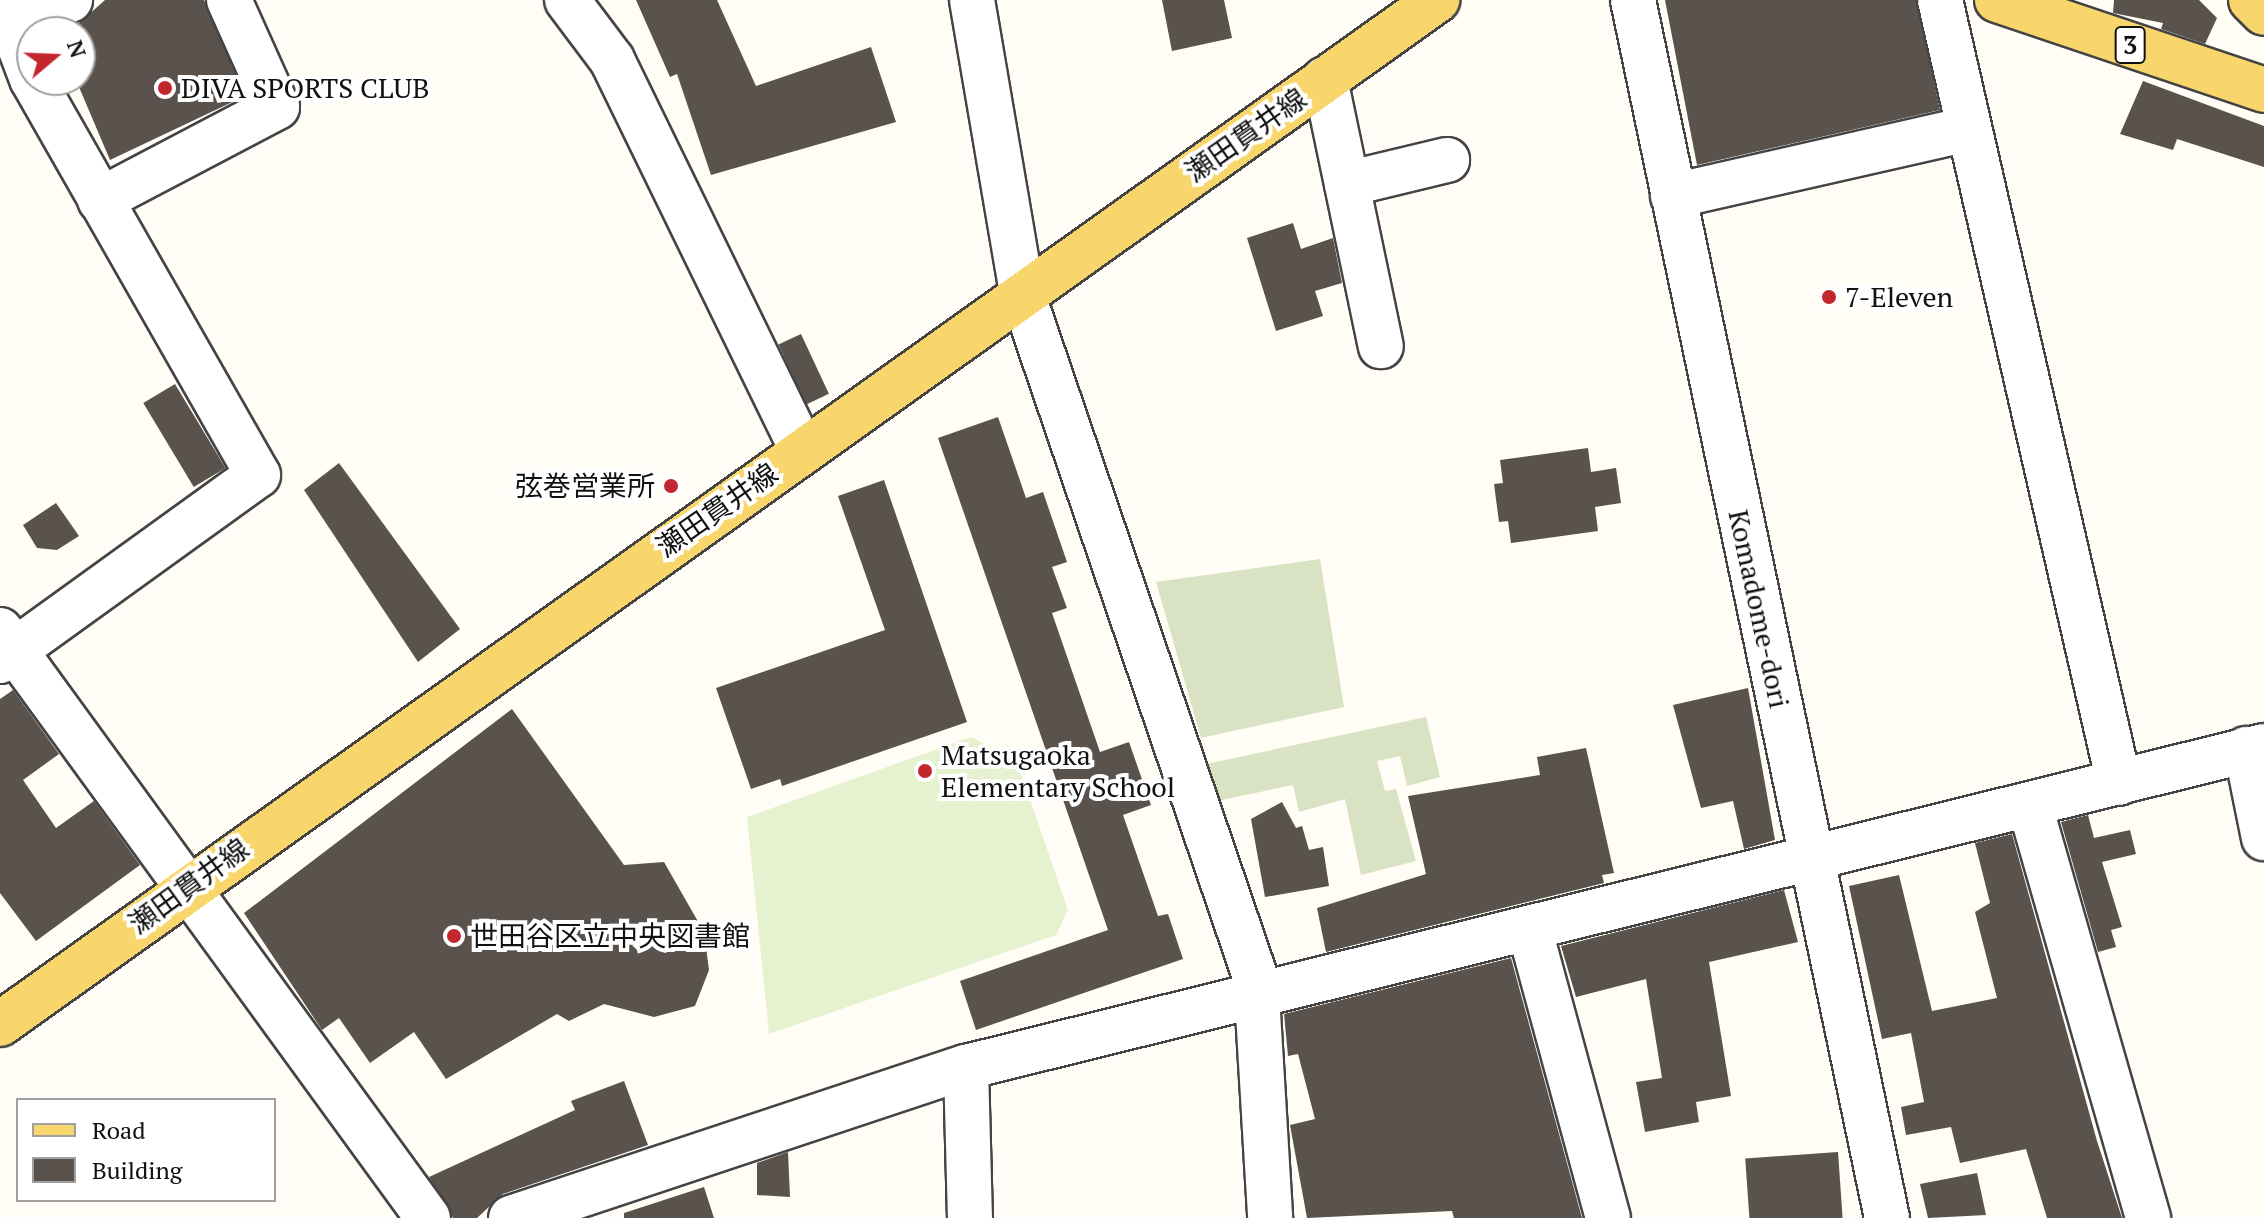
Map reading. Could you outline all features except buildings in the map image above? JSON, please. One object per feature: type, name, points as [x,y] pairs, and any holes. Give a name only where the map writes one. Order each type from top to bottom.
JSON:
[{"type":"main road","name":"瀬田貫井線","points":[[0,1024],[186,887],[1437,0]]},
{"type":"main road","name":"3","points":[[1997,0],[2264,90]]},
{"type":"main road","points":[[2251,0],[2264,13]]},
{"type":"street","points":[[16,53],[5,10],[70,0]]},
{"type":"street","points":[[100,200],[277,107],[229,0]]},
{"type":"street","points":[[567,0],[612,60],[802,450]]},
{"type":"street","points":[[972,0],[1022,293],[1259,995],[1270,1218]]},
{"type":"street","name":"Komadome-dori","points":[[1633,0],[1887,1218]]},
{"type":"street","points":[[1940,0],[2119,783]]},
{"type":"street","points":[[1325,79],[1381,346]]},
{"type":"street","points":[[34,96],[100,200],[258,475],[5,647],[186,887],[428,1218]]},
{"type":"street","points":[[1673,196],[1969,129]]},
{"type":"street","points":[[1347,184],[1447,160]]},
{"type":"street","points":[[511,1218],[966,1067],[1813,863],[2255,748],[2264,838]]},
{"type":"street","points":[[2030,806],[2148,1218]]},
{"type":"street","points":[[1530,931],[1608,1218]]},
{"type":"street","points":[[966,1067],[970,1218]]},
{"type":"green space","points":[[1320,559],[1344,707],[1201,738],[1156,582]]},
{"type":"green space","points":[[1426,717],[1440,777],[1407,786],[1400,756],[1377,761],[1385,791],[1396,789],[1416,861],[1361,875],[1345,799],[1299,812],[1293,785],[1217,801],[1206,764]]},
{"type":"green space","points":[[971,737],[1016,759],[1068,910],[1056,935],[769,1034],[747,817]]},
{"type":"place","name":"DIVA SPORTS CLUB","points":[[165,88]]},
{"type":"place","name":"7-Eleven","points":[[1829,297]]},
{"type":"place","name":"弦巻営業所","points":[[671,486]]},
{"type":"place","name":"Matsugaoka Elementary School","points":[[925,771]]},
{"type":"place","name":"世田谷区立中央図書館","points":[[454,936]]}]
